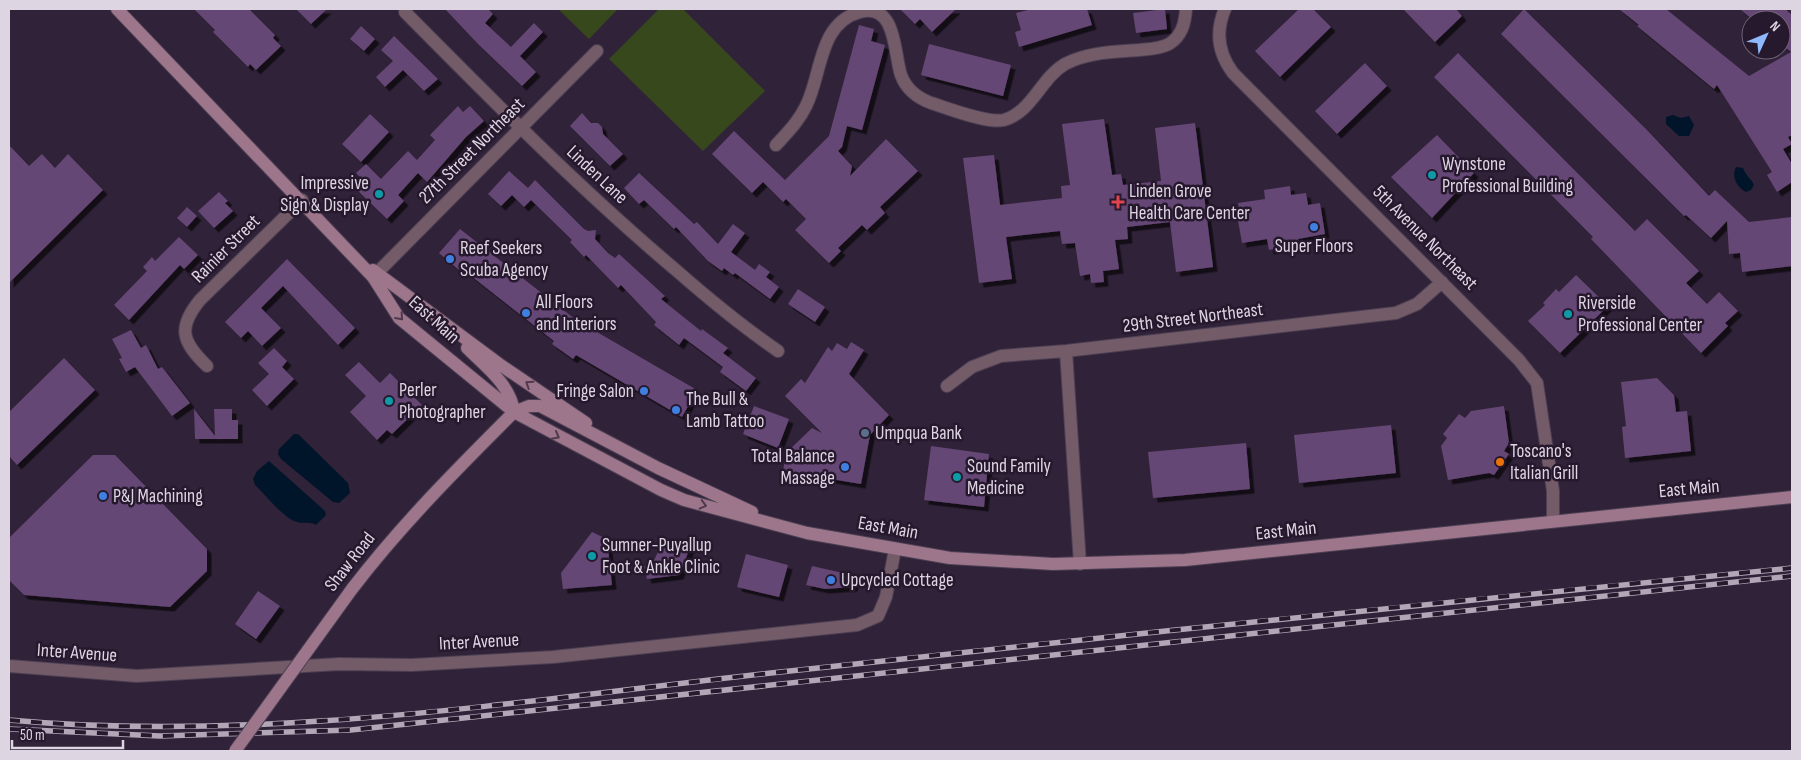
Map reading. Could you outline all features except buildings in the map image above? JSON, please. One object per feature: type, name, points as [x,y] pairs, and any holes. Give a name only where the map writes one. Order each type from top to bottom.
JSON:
[{"type":"main road","name":"East Main","points":[[118,9],[375,275],[432,313],[502,366],[600,432],[658,468]]},
{"type":"main road","name":"East Main","points":[[375,275],[399,318],[514,412],[661,490],[684,500],[785,527],[895,549],[994,562],[1080,564],[1185,560],[1553,520],[1792,497]]},
{"type":"main road","name":"East Main","points":[[432,313],[502,384],[513,403],[514,412]]},
{"type":"main road","name":"East Main","points":[[514,412],[529,406],[540,406],[658,468],[785,527]]},
{"type":"main road","name":"Shaw Road","points":[[235,751],[352,589],[393,537],[514,412]]},
{"type":"street","points":[[776,144],[797,123],[807,104],[826,43],[833,30],[857,12],[879,11],[891,29],[901,76],[911,91],[930,103],[998,120],[1016,114],[1065,64],[1093,54],[1160,48],[1170,44],[1184,26],[1186,9]]},
{"type":"street","name":"5th Avenue Northeast","points":[[1224,9],[1221,18],[1219,43],[1224,59],[1233,73],[1526,366],[1537,383],[1553,491],[1553,520]]},
{"type":"street","name":"Linden Lane","points":[[405,12],[521,128],[636,237],[778,351]]},
{"type":"street","name":"27th Street Northeast","points":[[375,275],[597,51]]},
{"type":"street","name":"Rainier Street","points":[[207,366],[186,343],[184,329],[188,316],[200,300],[302,200]]},
{"type":"street","name":"29th Street Northeast","points":[[947,386],[972,367],[992,358],[1396,313],[1417,304],[1442,282]]},
{"type":"street","points":[[1066,351],[1080,564]]},
{"type":"street","name":"Inter Avenue","points":[[9,666],[137,676],[339,664],[412,665],[553,657],[857,625],[878,616],[886,597],[895,549]]},
{"type":"green space","points":[[558,9],[618,9],[589,39]]},
{"type":"green space","points":[[659,9],[683,9],[765,91],[703,151],[609,59]]},
{"type":"water","points":[[1673,115],[1681,118],[1689,116],[1694,125],[1689,136],[1679,136],[1666,124],[1666,117]]},
{"type":"water","points":[[1736,167],[1743,168],[1753,183],[1754,185],[1751,190],[1746,192],[1738,185],[1734,174]]},
{"type":"water","points":[[294,434],[298,434],[348,483],[350,493],[339,503],[333,502],[281,459],[278,454],[279,449]]},
{"type":"water","points":[[269,461],[325,511],[326,515],[316,525],[292,520],[255,485],[253,479],[257,471]]},
{"type":"railway","points":[[9,720],[104,726],[200,726],[295,723],[391,716],[1026,646],[1792,568]]},
{"type":"railway","points":[[9,729],[160,736],[351,730],[1792,576]]},
{"type":"place","name":"Wynstone Professional Building","points":[[1432,175]]},
{"type":"place","name":"Impressive Sign & Display","points":[[379,194]]},
{"type":"place","name":"Linden Grove Health Care Center","points":[[1118,202]]},
{"type":"place","name":"Super Floors","points":[[1314,227]]},
{"type":"place","name":"Reef Seekers Scuba Agency","points":[[450,259]]},
{"type":"place","name":"All Floors and Interiors","points":[[526,313]]},
{"type":"place","name":"Riverside Professional Center","points":[[1568,314]]},
{"type":"place","name":"Fringe Salon","points":[[644,391]]},
{"type":"place","name":"Perler Photographer","points":[[389,401]]},
{"type":"place","name":"The Bull & Lamb Tattoo","points":[[676,410]]},
{"type":"place","name":"Umpqua Bank","points":[[865,433]]},
{"type":"place","name":"Toscano's Italian Grill","points":[[1500,462]]},
{"type":"place","name":"Total Balance Massage","points":[[845,467]]},
{"type":"place","name":"Sound Family Medicine","points":[[957,477]]},
{"type":"place","name":"P&J Machining","points":[[103,496]]},
{"type":"place","name":"Sumner-Puyallup Foot & Ankle Clinic","points":[[592,556]]},
{"type":"place","name":"Upcycled Cottage","points":[[831,580]]}]
